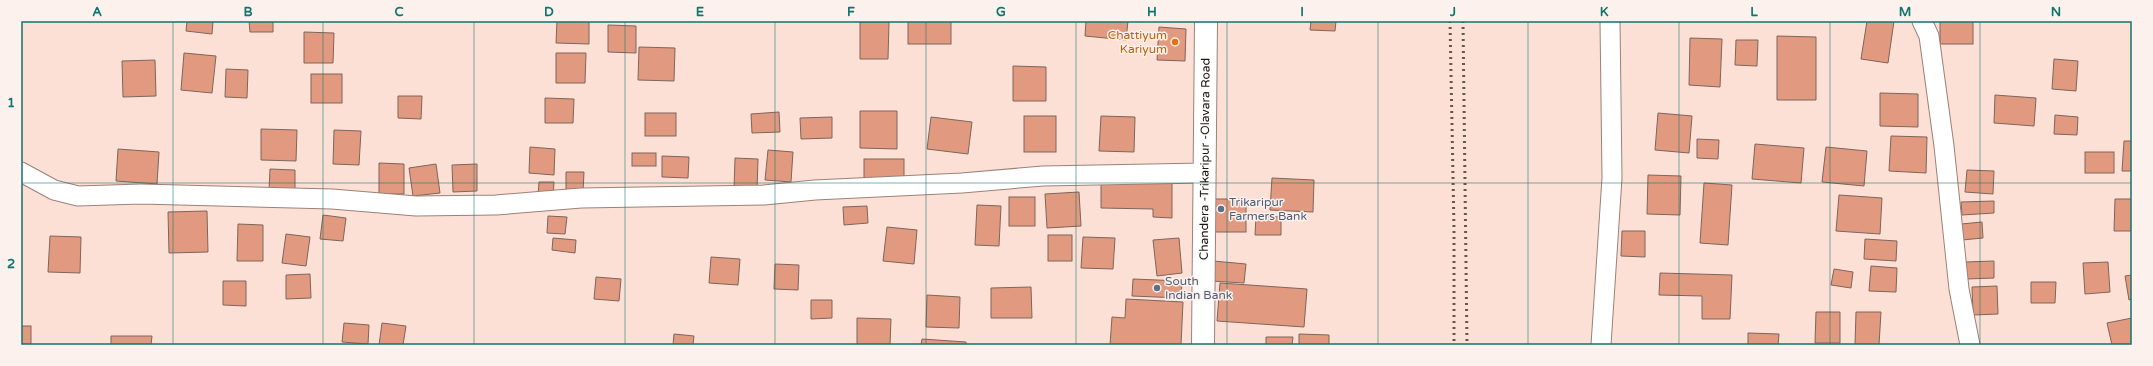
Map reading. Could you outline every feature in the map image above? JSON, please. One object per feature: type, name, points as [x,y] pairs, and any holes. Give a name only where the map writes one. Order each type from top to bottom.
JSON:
[{"type":"main road","name":"Chandera -Trikaripur -Olavara Road","points":[[1203,345],[1203,173],[1206,21]]},
{"type":"street","points":[[1601,345],[1612,178],[1610,21]]},
{"type":"street","points":[[1922,21],[1929,36],[1944,146],[1959,289],[1970,345]]},
{"type":"street","points":[[21,172],[54,190],[78,196],[141,194],[332,199],[416,206],[496,205],[581,198],[764,195],[815,190],[962,183],[1043,176],[1203,173]]},
{"type":"building","points":[[187,21],[213,21],[212,34],[186,31]]},
{"type":"building","points":[[249,21],[273,21],[273,32],[250,32]]},
{"type":"building","points":[[557,21],[589,21],[589,44],[556,43]]},
{"type":"building","points":[[908,21],[951,21],[951,44],[908,44]]},
{"type":"building","points":[[1086,21],[1128,21],[1126,40],[1085,36]]},
{"type":"building","points":[[1311,21],[1336,21],[1335,31],[1310,30]]},
{"type":"building","points":[[1867,21],[1894,21],[1888,63],[1861,59]]},
{"type":"building","points":[[1940,21],[1973,21],[1973,44],[1940,44]]},
{"type":"building","points":[[860,22],[889,22],[888,59],[860,59]]},
{"type":"building","points":[[608,25],[636,26],[636,53],[608,52]]},
{"type":"building","points":[[1159,27],[1186,29],[1185,61],[1157,60]]},
{"type":"building","points":[[304,32],[334,33],[333,63],[304,63]]},
{"type":"building","points":[[1777,36],[1816,37],[1816,100],[1777,100]]},
{"type":"building","points":[[1690,38],[1722,39],[1720,87],[1689,85]]},
{"type":"building","points":[[1736,40],[1758,40],[1757,66],[1735,65]]},
{"type":"building","points":[[639,47],[675,48],[674,81],[638,80]]},
{"type":"building","points":[[184,53],[216,56],[212,93],[181,90]]},
{"type":"building","points":[[556,53],[586,53],[585,83],[556,83]]},
{"type":"building","points":[[2054,59],[2078,61],[2076,91],[2052,89]]},
{"type":"building","points":[[155,60],[156,96],[123,97],[122,61]]},
{"type":"building","points":[[1013,66],[1046,67],[1046,101],[1013,101]]},
{"type":"building","points":[[226,69],[248,70],[247,98],[225,97]]},
{"type":"building","points":[[311,74],[342,74],[342,103],[311,103]]},
{"type":"building","points":[[1880,93],[1918,94],[1918,127],[1880,126]]},
{"type":"building","points":[[1995,95],[2036,98],[2034,126],[1994,123]]},
{"type":"building","points":[[398,96],[422,96],[421,119],[398,118]]},
{"type":"building","points":[[545,98],[574,99],[573,123],[545,123]]},
{"type":"building","points":[[860,111],[897,111],[897,149],[860,148]]},
{"type":"building","points":[[779,112],[780,132],[752,133],[751,114]]},
{"type":"building","points":[[645,113],[676,113],[676,136],[645,136]]},
{"type":"building","points":[[1658,113],[1692,116],[1689,153],[1655,150]]},
{"type":"building","points":[[2055,115],[2078,117],[2077,135],[2054,134]]},
{"type":"building","points":[[1024,116],[1056,116],[1056,152],[1024,152]]},
{"type":"building","points":[[1101,116],[1135,117],[1134,152],[1099,151]]},
{"type":"building","points":[[832,117],[832,138],[801,139],[800,118]]},
{"type":"building","points":[[931,117],[972,122],[968,154],[927,149]]},
{"type":"building","points":[[261,129],[297,130],[296,161],[261,160]]},
{"type":"building","points":[[334,130],[361,131],[359,165],[333,164]]},
{"type":"building","points":[[1891,136],[1927,137],[1926,173],[1889,171]]},
{"type":"building","points":[[1697,139],[1719,140],[1718,159],[1697,158]]},
{"type":"building","points":[[2124,141],[2132,141],[2132,171],[2122,171]]},
{"type":"building","points":[[1755,144],[1804,148],[1801,183],[1752,179]]},
{"type":"building","points":[[530,147],[555,149],[554,175],[529,173]]},
{"type":"building","points":[[1826,147],[1867,151],[1864,186],[1822,182]]},
{"type":"building","points":[[118,149],[159,152],[157,184],[116,181]]},
{"type":"building","points":[[768,150],[793,152],[791,182],[765,180]]},
{"type":"building","points":[[2085,152],[2114,152],[2114,173],[2085,173]]},
{"type":"building","points":[[632,153],[656,153],[656,166],[632,166]]},
{"type":"building","points":[[662,156],[689,157],[688,178],[662,177]]},
{"type":"building","points":[[735,158],[758,159],[757,190],[734,189]]},
{"type":"building","points":[[864,159],[904,159],[904,178],[864,178]]},
{"type":"building","points":[[379,163],[404,164],[404,194],[379,194]]},
{"type":"building","points":[[436,164],[440,193],[413,196],[409,168]]},
{"type":"building","points":[[477,164],[477,191],[453,192],[452,165]]},
{"type":"building","points":[[270,169],[295,170],[295,191],[269,191]]},
{"type":"building","points":[[1967,170],[1994,171],[1993,194],[1965,192]]},
{"type":"building","points":[[566,172],[584,172],[583,192],[566,191]]},
{"type":"building","points":[[1648,175],[1681,176],[1680,215],[1647,214]]},
{"type":"building","points":[[1101,178],[1172,178],[1172,218],[1153,217],[1153,209],[1101,208]]},
{"type":"building","points":[[1272,178],[1314,180],[1313,212],[1270,210]]},
{"type":"building","points":[[539,182],[554,182],[553,197],[538,197]]},
{"type":"building","points":[[1704,183],[1732,185],[1728,245],[1700,243]]},
{"type":"building","points":[[1079,192],[1081,226],[1047,228],[1045,194]]},
{"type":"building","points":[[1839,195],[1882,198],[1880,234],[1836,231]]},
{"type":"building","points":[[1009,197],[1035,197],[1035,226],[1009,226]]},
{"type":"building","points":[[1209,199],[1246,199],[1246,232],[1209,232]]},
{"type":"building","points":[[2115,199],[2132,199],[2132,231],[2114,231]]},
{"type":"building","points":[[1994,201],[1994,213],[1962,215],[1961,202]]},
{"type":"building","points":[[977,205],[1001,206],[999,246],[975,245]]},
{"type":"building","points":[[867,206],[868,223],[844,225],[843,207]]},
{"type":"building","points":[[207,211],[208,252],[169,253],[168,212]]},
{"type":"building","points":[[323,215],[346,218],[343,241],[320,239]]},
{"type":"building","points":[[548,216],[567,217],[565,234],[547,233]]},
{"type":"building","points":[[1256,216],[1281,217],[1281,235],[1255,235]]},
{"type":"building","points":[[1982,222],[1983,238],[1962,240],[1961,224]]},
{"type":"building","points":[[238,224],[263,225],[263,261],[237,261]]},
{"type":"building","points":[[887,227],[917,230],[914,264],[883,261]]},
{"type":"building","points":[[1622,231],[1645,231],[1645,257],[1621,256]]},
{"type":"building","points":[[286,234],[310,237],[306,266],[282,263]]},
{"type":"building","points":[[1048,235],[1072,235],[1072,261],[1048,261]]},
{"type":"building","points":[[50,236],[81,237],[80,273],[48,272]]},
{"type":"building","points":[[1083,237],[1115,238],[1113,269],[1081,268]]},
{"type":"building","points":[[553,238],[576,240],[575,253],[552,250]]},
{"type":"building","points":[[1179,238],[1182,273],[1157,276],[1153,240]]},
{"type":"building","points":[[1865,239],[1897,241],[1896,261],[1864,259]]},
{"type":"building","points":[[711,257],[740,259],[738,285],[709,283]]},
{"type":"building","points":[[1213,261],[1246,264],[1244,283],[1211,281]]},
{"type":"building","points":[[1994,261],[1994,278],[1966,279],[1965,262]]},
{"type":"building","points":[[2108,262],[2110,292],[2085,294],[2083,263]]},
{"type":"building","points":[[775,264],[799,265],[798,290],[774,289]]},
{"type":"building","points":[[1871,266],[1897,268],[1896,292],[1869,291]]},
{"type":"building","points":[[1834,269],[1853,272],[1851,288],[1831,285]]},
{"type":"building","points":[[1660,273],[1732,275],[1730,319],[1702,319],[1702,296],[1659,295]]},
{"type":"building","points":[[310,274],[311,298],[286,299],[286,275]]},
{"type":"building","points":[[2132,275],[2132,299],[2129,300],[2125,276]]},
{"type":"building","points":[[596,277],[621,279],[619,301],[594,299]]},
{"type":"building","name":"South Indian Bank","points":[[1133,279],[1182,281],[1181,298],[1132,296]]},
{"type":"building","points":[[223,281],[246,281],[246,306],[223,305]]},
{"type":"building","points":[[2031,282],[2056,282],[2055,303],[2031,303]]},
{"type":"building","points":[[1220,283],[1307,289],[1304,327],[1217,321]]},
{"type":"building","points":[[1997,286],[1998,314],[1973,315],[1972,287]]},
{"type":"building","points":[[1031,287],[1032,318],[991,318],[991,288]]},
{"type":"building","points":[[927,295],[960,297],[959,328],[926,327]]},
{"type":"building","points":[[1126,299],[1183,302],[1181,345],[1110,345],[1112,317],[1125,318]]},
{"type":"building","points":[[811,300],[832,300],[832,318],[811,319]]},
{"type":"building","points":[[1816,312],[1840,312],[1840,343],[1815,343]]},
{"type":"building","points":[[1856,312],[1881,312],[1879,345],[1855,345]]},
{"type":"building","points":[[857,318],[891,319],[890,345],[857,345]]},
{"type":"building","points":[[2132,318],[2132,345],[2112,345],[2107,323]]},
{"type":"building","points":[[344,323],[369,325],[368,344],[342,342]]},
{"type":"building","points":[[382,323],[406,326],[403,345],[379,345]]},
{"type":"building","points":[[21,326],[31,326],[31,345],[21,345]]},
{"type":"building","points":[[1748,333],[1779,334],[1778,345],[1748,345]]},
{"type":"building","points":[[674,334],[694,336],[693,345],[673,345]]},
{"type":"building","points":[[1299,334],[1329,335],[1329,345],[1299,345]]},
{"type":"building","points":[[111,336],[152,336],[151,345],[111,345]]},
{"type":"building","points":[[1266,337],[1293,337],[1292,345],[1266,345]]},
{"type":"building","points":[[922,339],[966,342],[966,345],[921,345]]},
{"type":"railway","points":[[1450,21],[1454,229],[1454,345]]},
{"type":"railway","points":[[1463,21],[1467,345]]},
{"type":"place","name":"Chattiyum Kariyum","points":[[1175,42]]},
{"type":"place","name":"Trikaripur Farmers Bank","points":[[1221,209]]},
{"type":"place","name":"South Indian Bank","points":[[1157,288]]}]
